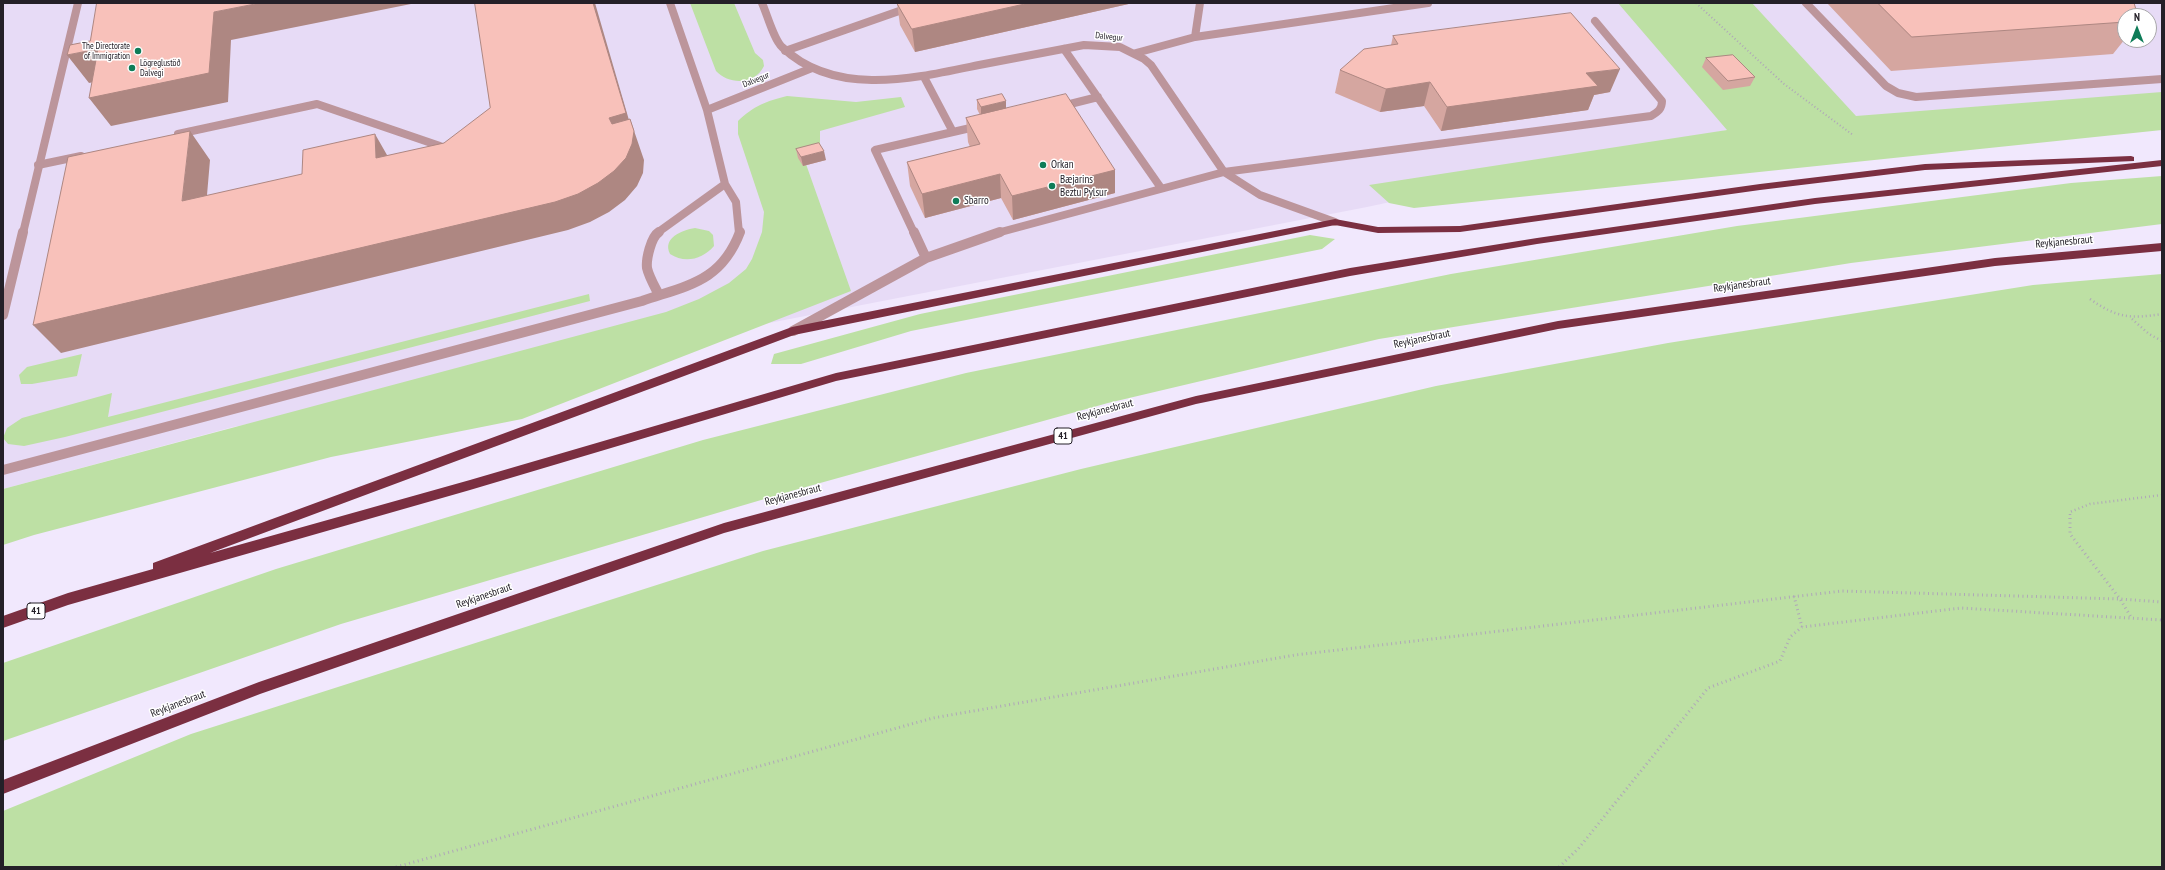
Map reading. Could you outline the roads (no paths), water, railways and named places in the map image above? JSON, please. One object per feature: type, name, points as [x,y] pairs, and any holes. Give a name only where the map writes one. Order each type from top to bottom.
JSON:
[{"type":"highway","points":[[68,600],[792,331],[1335,222],[1378,230],[1412,232],[1460,229],[1760,187],[1925,167],[2162,158]]},
{"type":"highway","name":"41","points":[[3,622],[68,600],[470,485],[836,377],[1350,272],[1537,241],[1815,200],[2162,163]]},
{"type":"highway","name":"Reykjanesbraut","points":[[3,787],[259,688],[724,528],[1196,400],[1558,325],[1995,262],[2162,247]]},
{"type":"street","points":[[3,315],[78,3]]},
{"type":"street","points":[[3,470],[659,295],[701,280],[722,265],[734,247],[740,232],[736,202],[725,184],[708,110],[670,3]]},
{"type":"street","name":"Dalvegur","points":[[762,3],[780,46],[785,51],[812,68],[846,78],[887,81],[924,77],[1064,49],[1098,44],[1113,45],[1136,52],[1151,65],[1224,172],[1260,196],[1335,222]]},
{"type":"street","points":[[785,51],[922,3]]},
{"type":"street","points":[[1195,37],[1200,3]]},
{"type":"street","points":[[1136,52],[1195,37],[1428,3]]},
{"type":"street","points":[[1806,3],[1886,86],[1898,93],[1916,97],[2162,79]]},
{"type":"street","points":[[792,331],[926,258],[1014,227],[1224,172],[1433,146],[1651,116],[1659,112],[1662,106],[1662,101],[1595,21]]},
{"type":"street","points":[[1064,49],[1161,188]]},
{"type":"street","name":"Dalvegur","points":[[708,110],[812,68]]},
{"type":"street","points":[[924,77],[953,132]]},
{"type":"street","points":[[1052,108],[1098,97]]},
{"type":"street","points":[[169,137],[317,104],[440,146]]},
{"type":"street","points":[[926,258],[876,150],[984,124]]},
{"type":"street","points":[[38,165],[92,153]]},
{"type":"street","points":[[659,295],[648,268],[649,252],[656,234],[725,184]]},
{"type":"place","name":"The Directorate of Immigration","points":[[138,51]]},
{"type":"place","name":"Lögreglustöð Dalvegi","points":[[132,68]]},
{"type":"place","name":"Orkan","points":[[1043,165]]},
{"type":"place","name":"Bæjarins Beztu Pylsur","points":[[1052,186]]},
{"type":"place","name":"Sbarro","points":[[956,201]]}]
